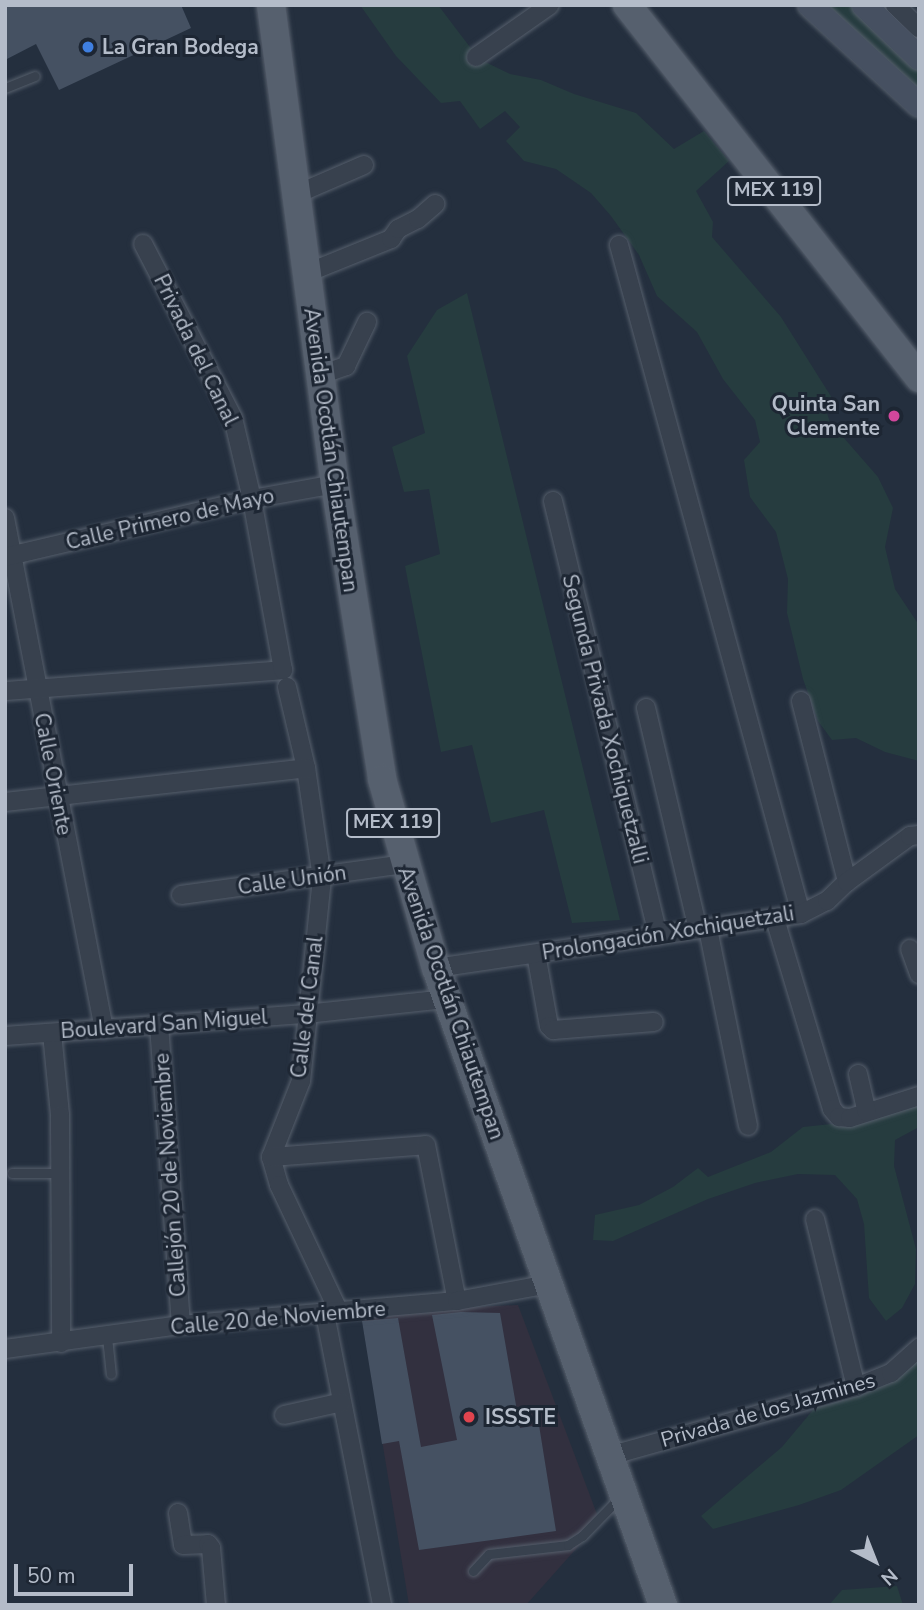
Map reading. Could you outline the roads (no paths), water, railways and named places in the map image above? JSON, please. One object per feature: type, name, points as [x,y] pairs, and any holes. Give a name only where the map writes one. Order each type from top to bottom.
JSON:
[{"type":"main road","name":"Avenida Ocotlán Chiautempan","points":[[271,5],[335,484],[382,779],[404,864],[436,968],[663,1605]]},
{"type":"main road","name":"MEX 119","points":[[627,5],[919,378]]},
{"type":"main road","name":"MEX 119","points":[[648,5],[919,352]]},
{"type":"main road","points":[[810,5],[919,104]]},
{"type":"main road","points":[[864,5],[912,26],[919,58]]},
{"type":"street","points":[[476,57],[550,5]]},
{"type":"street","points":[[895,5],[912,26]]},
{"type":"street","points":[[296,194],[364,165]]},
{"type":"street","points":[[307,273],[391,239],[398,229],[416,221],[435,204]]},
{"type":"street","name":"Privada del Canal","points":[[143,244],[233,418],[252,499]]},
{"type":"street","points":[[619,245],[801,914]]},
{"type":"street","points":[[320,375],[346,366],[367,322]]},
{"type":"street","name":"Calle Primero de Mayo","points":[[9,557],[252,499],[335,484]]},
{"type":"street","name":"Calle del Canal","points":[[252,499],[285,679],[306,768],[322,878],[301,1081],[271,1157]]},
{"type":"street","name":"Segunda Privada Xochiquetzalli","points":[[552,501],[658,936]]},
{"type":"street","name":"Calle Oriente","points":[[5,518],[9,557],[104,1029]]},
{"type":"street","points":[[5,691],[285,679]]},
{"type":"street","points":[[800,701],[847,881]]},
{"type":"street","points":[[646,708],[703,929],[748,1126]]},
{"type":"street","points":[[5,802],[306,768]]},
{"type":"street","name":"Prolongación Xochiquetzali","points":[[436,968],[801,914],[827,901],[847,881],[910,836],[919,835]]},
{"type":"street","name":"Calle Unión","points":[[181,895],[322,878],[404,864]]},
{"type":"street","points":[[775,919],[832,1109],[838,1117],[867,1112],[919,1096]]},
{"type":"street","points":[[910,948],[919,974]]},
{"type":"street","points":[[536,954],[549,1026],[553,1030],[654,1022]]},
{"type":"street","name":"Boulevard San Miguel","points":[[5,1036],[306,1014],[447,999]]},
{"type":"street","name":"Callejón 20 de Noviembre","points":[[159,1025],[181,1325]]},
{"type":"street","points":[[52,1032],[60,1115],[58,1173],[61,1343]]},
{"type":"street","points":[[858,1074],[867,1112]]},
{"type":"street","points":[[382,1605],[342,1402],[332,1313],[279,1185],[271,1157],[426,1145],[457,1301]]},
{"type":"street","points":[[815,1220],[856,1387]]},
{"type":"street","name":"Calle 20 de Noviembre","points":[[5,1349],[181,1325],[457,1301],[549,1284]]},
{"type":"street","name":"Privada de los Jazmines","points":[[609,1456],[856,1387],[891,1373],[919,1348]]},
{"type":"street","points":[[284,1415],[342,1402]]},
{"type":"street","points":[[178,1513],[183,1545],[208,1545],[211,1548],[216,1605]]},
{"type":"lane","points":[[5,88],[35,76]]},
{"type":"lane","points":[[12,1173],[58,1173]]},
{"type":"lane","points":[[107,1337],[111,1374]]},
{"type":"lane","points":[[473,1571],[489,1554],[568,1545],[582,1536],[623,1493]]},
{"type":"place","name":"La Gran Bodega","points":[[88,47]]},
{"type":"place","name":"Quinta San Clemente","points":[[894,416]]},
{"type":"place","name":"ISSSTE","points":[[469,1417]]}]
